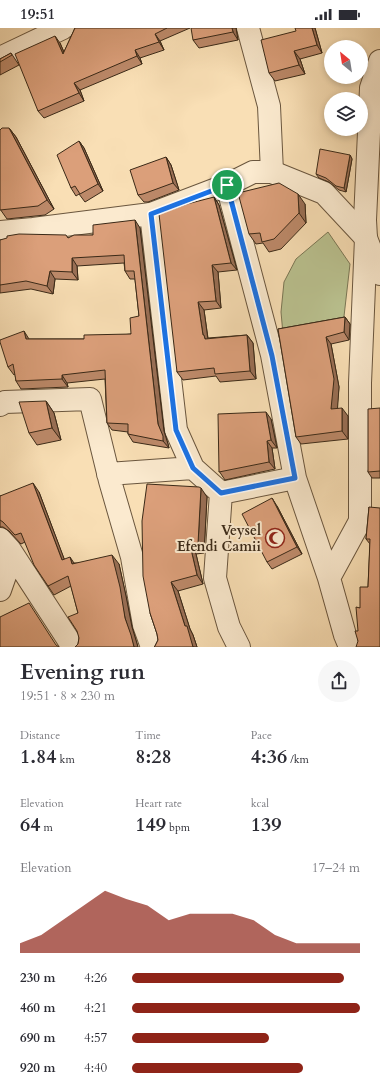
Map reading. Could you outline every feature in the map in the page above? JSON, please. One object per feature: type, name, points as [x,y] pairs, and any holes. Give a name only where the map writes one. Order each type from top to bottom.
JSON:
[{"type":"street","points":[[0,58],[63,28]]},
{"type":"street","points":[[248,28],[269,106],[272,172]]},
{"type":"street","points":[[329,578],[360,521],[360,383],[371,225],[371,88],[380,61]]},
{"type":"street","points":[[0,232],[151,214],[227,185],[253,172],[272,172],[324,193],[371,225],[380,274]]},
{"type":"street","points":[[227,185],[272,356],[295,478],[329,578],[350,647]]},
{"type":"street","points":[[151,214],[176,430],[193,468],[221,493]]},
{"type":"street","points":[[0,405],[5,402],[90,399],[108,474],[132,557],[144,625],[152,647]]},
{"type":"street","points":[[108,474],[193,468]]},
{"type":"street","points":[[221,493],[295,478]]},
{"type":"street","points":[[221,493],[215,578],[229,627],[239,647]]},
{"type":"street","points":[[0,590],[8,567],[5,544]]},
{"type":"street","points":[[5,544],[73,647]]},
{"type":"green space","points":[[328,232],[350,264],[343,325],[283,334],[281,312],[284,282],[296,259]]},
{"type":"building","points":[[75,28],[167,28],[155,34],[159,42],[135,50],[137,56],[74,83],[79,93],[38,111],[15,54],[55,36],[63,54]]},
{"type":"building","points":[[191,28],[232,28],[233,32],[193,40]]},
{"type":"building","points":[[295,28],[312,28],[317,45],[294,51],[299,65],[269,73],[261,40],[296,31]]},
{"type":"building","points":[[11,53],[12,55],[0,62],[0,59]]},
{"type":"building","points":[[2,128],[9,128],[47,200],[38,206],[0,210],[0,130]]},
{"type":"building","points":[[79,141],[98,184],[80,194],[75,186],[71,188],[57,155]]},
{"type":"building","points":[[320,149],[350,155],[344,188],[336,186],[326,178],[316,174]]},
{"type":"building","points":[[166,157],[173,183],[138,195],[130,170]]},
{"type":"building","points":[[279,183],[298,194],[299,213],[274,239],[262,242],[260,233],[249,234],[238,193]]},
{"type":"building","points":[[214,197],[231,263],[212,265],[216,301],[198,302],[203,335],[205,339],[247,335],[250,371],[215,374],[214,368],[177,372],[159,214],[187,204]]},
{"type":"building","points":[[135,220],[158,424],[163,436],[163,441],[128,434],[128,424],[107,423],[105,370],[62,375],[62,379],[16,381],[13,364],[8,367],[0,342],[0,340],[24,331],[26,339],[84,339],[84,335],[131,334],[130,318],[139,316],[134,271],[125,271],[124,255],[72,258],[72,272],[50,271],[47,286],[26,281],[0,285],[0,240],[7,238],[7,236],[19,234],[66,235],[68,238],[74,235],[93,235],[93,225]]},
{"type":"building","points":[[345,317],[344,332],[326,337],[334,379],[331,409],[342,408],[342,431],[296,437],[278,329]]},
{"type":"building","points":[[46,401],[52,428],[29,433],[19,402]]},
{"type":"building","points":[[380,408],[380,471],[368,472],[368,409]]},
{"type":"building","points":[[266,412],[271,440],[267,441],[269,462],[219,472],[218,414]]},
{"type":"building","points":[[33,483],[62,560],[70,557],[72,564],[112,555],[120,587],[125,618],[134,647],[75,647],[78,644],[79,638],[77,631],[68,617],[78,613],[68,576],[48,586],[34,565],[21,533],[15,535],[0,520],[0,496]]},
{"type":"building","points":[[147,484],[201,488],[198,544],[190,545],[197,575],[171,582],[193,647],[154,647],[158,640],[150,613],[143,576],[142,521]]},
{"type":"building","name":"Veysel Efendi Camii","points":[[272,498],[297,547],[267,562],[242,514]]},
{"type":"building","points":[[369,507],[380,508],[380,647],[356,647],[358,641],[355,631],[358,631],[356,607],[360,608],[360,587],[368,587],[370,539],[366,539]]},
{"type":"building","points":[[29,603],[56,645],[59,647],[0,647],[0,617]]},
{"type":"place","name":"Veysel Efendi Camii","points":[[275,538]]},
{"type":"route","points":[[227,185],[272,356],[295,478],[221,493],[193,468],[176,430],[151,214],[227,185]]}]
